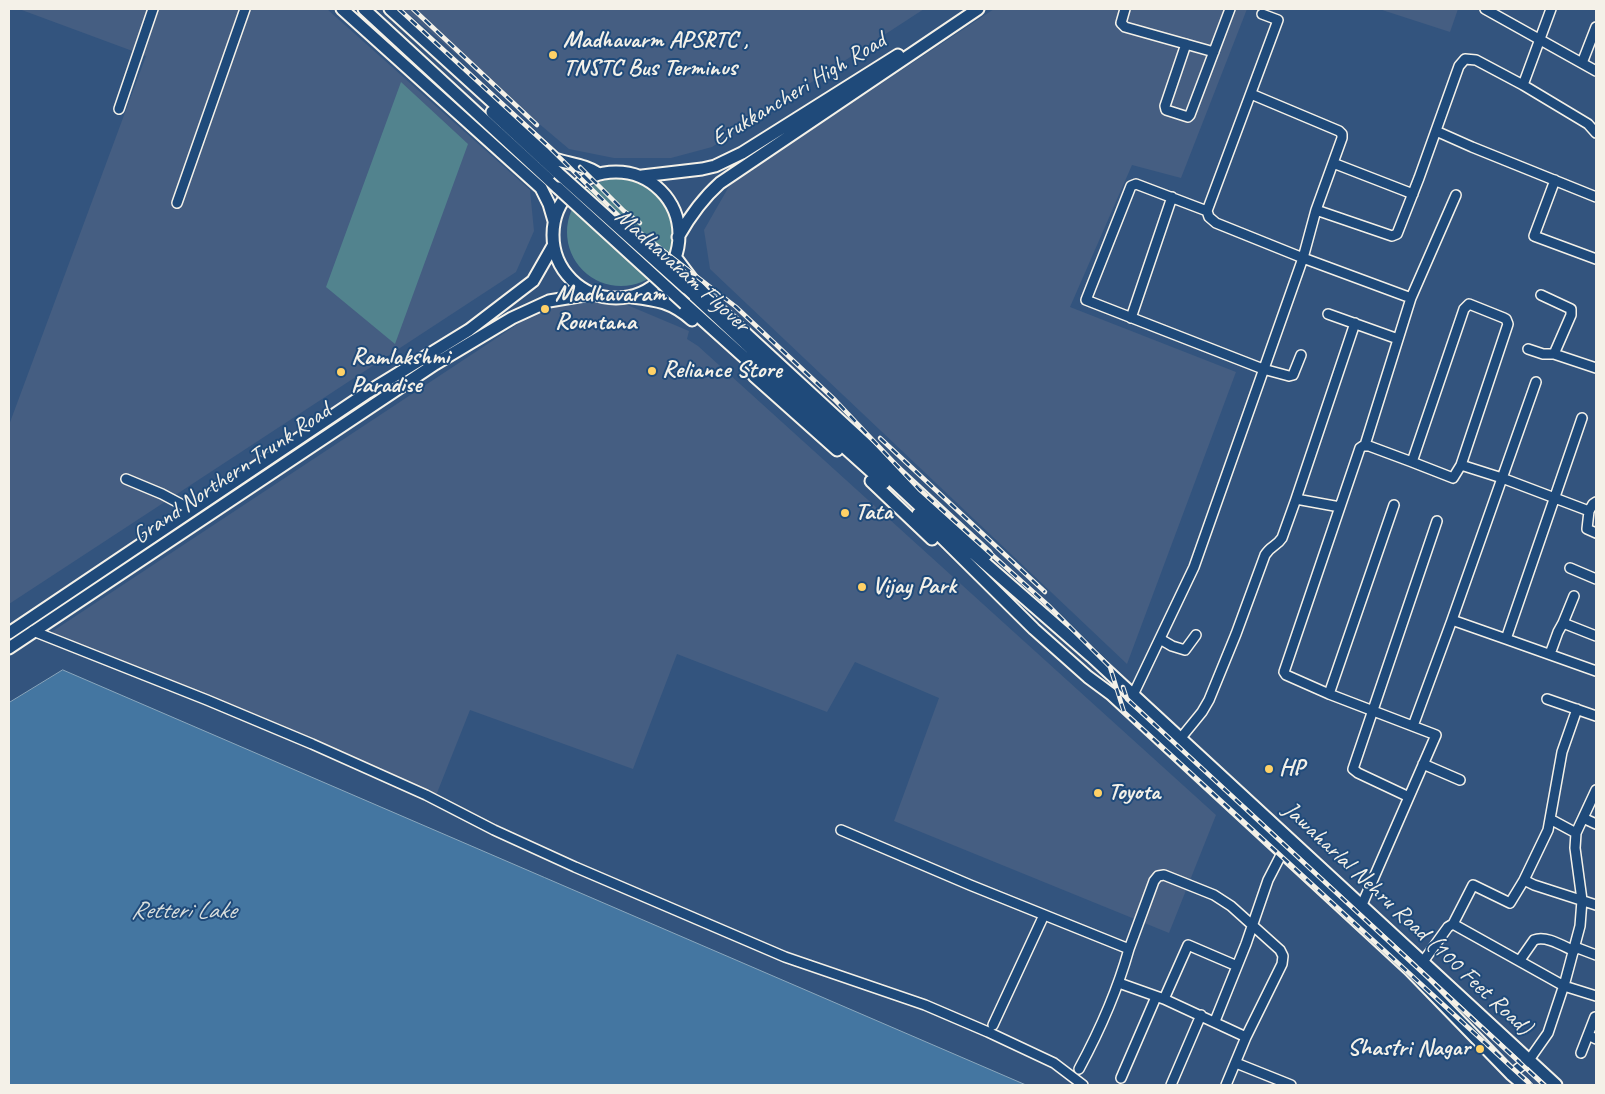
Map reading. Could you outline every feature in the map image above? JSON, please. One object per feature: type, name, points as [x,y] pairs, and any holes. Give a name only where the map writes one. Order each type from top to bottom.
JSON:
[{"type":"main road","points":[[342,9],[541,188],[549,204],[554,221]]},
{"type":"main road","name":"Madhavaram Flyover","points":[[364,9],[558,188],[904,501],[992,588]]},
{"type":"main road","name":"Madhavaram Flyover","points":[[381,9],[558,173],[686,288],[917,503],[1007,582]]},
{"type":"main road","points":[[390,9],[555,159],[591,168],[599,174]]},
{"type":"main road","name":"Erukkancheri High Road","points":[[642,176],[716,166],[742,153],[916,44],[968,9]]},
{"type":"main road","points":[[678,237],[690,214],[712,189],[978,9]]},
{"type":"main road","points":[[702,169],[712,189]]},
{"type":"main road","points":[[632,297],[650,289],[665,275],[676,258],[678,219],[670,201],[658,186],[642,176],[620,171],[599,174],[583,180],[570,191],[560,205],[554,221],[553,246],[560,266],[573,283],[591,294],[611,299],[632,297],[663,301],[684,312],[896,504],[982,588],[992,588]]},
{"type":"main road","points":[[9,633],[368,392],[469,330],[533,281],[553,246]]},
{"type":"main road","points":[[676,258],[697,286],[717,307],[1003,570],[1007,582]]},
{"type":"main road","name":"Grand Northern Trunk Road","points":[[9,648],[436,364],[512,318],[549,301],[591,294]]},
{"type":"main road","name":"Jawaharlal Nehru Road (100 Feet Road)","points":[[1007,582],[1133,695],[1556,1085]]},
{"type":"main road","name":"Jawaharlal Nehru Road (100 Feet Road)","points":[[992,588],[1034,629],[1110,694],[1410,970],[1524,1085]]},
{"type":"street","points":[[119,109],[153,9]]},
{"type":"street","points":[[177,202],[245,9]]},
{"type":"street","points":[[1125,9],[1121,23],[1125,26],[1214,52]]},
{"type":"street","points":[[1186,44],[1166,106],[1166,110],[1169,112],[1186,117],[1190,115],[1230,9]]},
{"type":"street","points":[[1486,9],[1495,11],[1540,41],[1596,71]]},
{"type":"street","points":[[1523,85],[1551,9]]},
{"type":"street","points":[[1262,14],[1278,20],[1207,211],[1209,217],[1216,223],[1303,258],[1411,298]]},
{"type":"street","points":[[1582,63],[1596,27]]},
{"type":"street","points":[[1316,210],[1392,236],[1397,234],[1459,66],[1465,59],[1476,60],[1523,85],[1588,124],[1596,133]]},
{"type":"street","points":[[1133,695],[1194,567],[1303,258],[1316,210],[1342,138],[1342,134],[1339,131],[1251,94]]},
{"type":"street","points":[[1436,131],[1596,197]]},
{"type":"street","points":[[1333,163],[1413,194]]},
{"type":"street","points":[[1555,180],[1534,236],[1596,259]]},
{"type":"street","points":[[1207,211],[1136,184],[1131,186],[1086,298],[1088,302],[1263,369],[1289,376],[1293,376],[1301,355]]},
{"type":"street","points":[[1361,907],[1436,735],[1329,694],[1292,678],[1284,672],[1360,448],[1365,445],[1411,298],[1456,195]]},
{"type":"street","points":[[1131,318],[1172,197]]},
{"type":"street","points":[[1540,295],[1571,309],[1571,315],[1554,354]]},
{"type":"street","points":[[1365,445],[1453,478],[1461,465],[1508,324],[1506,319],[1469,304],[1464,309],[1412,462]]},
{"type":"street","points":[[1328,314],[1398,339]]},
{"type":"street","points":[[1180,739],[1202,712],[1209,700],[1265,555],[1269,548],[1282,538],[1355,323]]},
{"type":"street","points":[[1528,349],[1544,354],[1554,354],[1596,368]]},
{"type":"street","points":[[1413,726],[1536,382]]},
{"type":"street","points":[[1506,639],[1582,418]]},
{"type":"street","points":[[1461,465],[1502,478],[1589,511]]},
{"type":"street","points":[[126,479],[162,494],[192,510]]},
{"type":"street","points":[[1296,499],[1340,507]]},
{"type":"street","points":[[1596,502],[1589,511],[1587,528],[1596,533]]},
{"type":"street","points":[[1329,694],[1394,505]]},
{"type":"street","points":[[1409,797],[1353,769],[1437,521]]},
{"type":"street","points":[[1570,568],[1596,579]]},
{"type":"street","points":[[1550,654],[1574,596]]},
{"type":"street","points":[[1452,620],[1596,671]]},
{"type":"street","points":[[1563,623],[1596,636]]},
{"type":"street","points":[[34,631],[207,700],[426,795],[494,830],[575,867],[785,957],[925,1004],[1054,1064],[1083,1085]]},
{"type":"street","points":[[1160,639],[1172,646],[1185,650],[1196,635]]},
{"type":"street","points":[[1547,699],[1596,716]]},
{"type":"street","points":[[1422,963],[1448,927],[1453,924],[1473,885],[1510,903],[1545,839],[1562,752],[1577,709]]},
{"type":"street","points":[[1423,764],[1460,780]]},
{"type":"street","points":[[1511,1074],[1529,1060],[1548,1033],[1564,986],[1580,926],[1582,900],[1576,833],[1596,790]]},
{"type":"street","points":[[1583,818],[1596,824]]},
{"type":"street","points":[[1550,819],[1576,833]]},
{"type":"street","points":[[841,830],[1129,949]]},
{"type":"street","points":[[1215,1021],[1253,926],[1268,880],[1283,852]]},
{"type":"street","points":[[1079,1069],[1100,1031],[1119,983],[1129,949],[1154,881],[1158,876],[1164,875],[1214,895],[1231,906],[1280,950],[1282,956],[1282,964],[1246,1037],[1226,1085]]},
{"type":"street","points":[[1524,880],[1596,905]]},
{"type":"street","points":[[993,1025],[1044,915]]},
{"type":"street","points":[[1453,924],[1564,986],[1596,996]]},
{"type":"street","points":[[1520,960],[1537,938],[1596,955]]},
{"type":"street","points":[[1121,1078],[1188,945],[1237,966]]},
{"type":"street","points":[[1119,983],[1201,1015],[1246,1037]]},
{"type":"street","points":[[1170,1085],[1201,1015]]},
{"type":"street","points":[[1582,1053],[1592,1037],[1595,1017]]},
{"type":"street","points":[[1236,1063],[1277,1083],[1291,1085]]},
{"type":"shaded area","points":[[19,9],[327,9],[530,190],[534,231],[516,272],[9,604],[9,425],[146,56]]},
{"type":"shaded area","points":[[403,9],[924,9],[712,147],[671,158],[614,158],[569,149]]},
{"type":"shaded area","points":[[994,9],[1247,9],[1181,178],[1132,165],[1070,307],[1236,372],[1127,664],[710,269],[704,230],[731,183]]},
{"type":"shaded area","points":[[1379,9],[1458,9],[1450,32]]},
{"type":"shaded area","points":[[613,299],[689,331],[687,339],[698,346],[1216,815],[1169,933],[894,821],[939,698],[855,662],[827,712],[677,654],[633,769],[470,710],[435,798],[47,635],[533,314],[546,312],[552,307]]},
{"type":"green space","points":[[401,82],[468,144],[395,344],[326,287]]},
{"type":"green space","points":[[621,178],[631,179],[651,187],[659,194],[666,202],[674,222],[674,242],[666,262],[659,270],[651,277],[631,285],[621,286],[611,285],[591,277],[583,270],[576,262],[568,242],[567,232],[568,222],[576,202],[583,194],[591,187],[611,179]]},
{"type":"water","name":"Retteri Lake","points":[[63,670],[1026,1085],[9,1085],[9,703]]},
{"type":"railway","points":[[399,9],[548,146],[620,217],[736,307],[835,400],[919,489],[1050,607],[1110,667],[1124,712],[1531,1085]]},
{"type":"railway","points":[[413,9],[537,125]]},
{"type":"railway","points":[[580,167],[624,211],[640,223]]},
{"type":"railway","points":[[880,438],[1045,592]]},
{"type":"railway","points":[[1123,687],[1127,699],[1544,1085]]},
{"type":"place","name":"Madhavarm APSRTC , TNSTC Bus Terminus","points":[[553,55]]},
{"type":"place","name":"Madhavaram Rountana","points":[[545,309]]},
{"type":"place","name":"Reliance Store","points":[[652,371]]},
{"type":"place","name":"Ramlakshmi Paradise","points":[[341,372]]},
{"type":"place","name":"Tata","points":[[845,513]]},
{"type":"place","name":"Vijay Park","points":[[862,587]]},
{"type":"place","name":"HP","points":[[1269,769]]},
{"type":"place","name":"Toyota","points":[[1098,793]]},
{"type":"place","name":"Shastri Nagar","points":[[1480,1049]]}]
